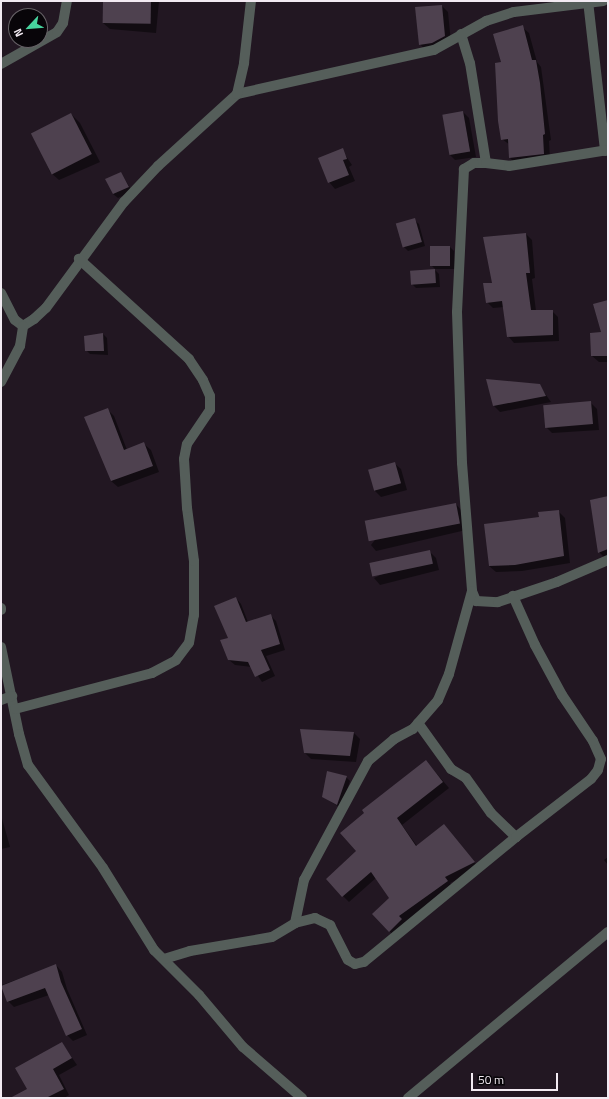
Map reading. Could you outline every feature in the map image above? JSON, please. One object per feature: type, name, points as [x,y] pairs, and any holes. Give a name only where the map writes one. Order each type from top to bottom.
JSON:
[{"type":"street","points":[[1,64],[57,32],[63,23],[67,1]]},
{"type":"street","points":[[237,94],[244,63],[251,1]]},
{"type":"street","points":[[1,382],[20,346],[23,326],[46,308],[80,259],[124,202],[153,171],[237,94],[434,50],[486,20],[514,12],[603,1]]},
{"type":"street","points":[[588,2],[606,151],[509,166],[474,163],[464,169],[457,312],[462,463],[472,591],[476,601],[498,602],[512,596],[558,582],[608,560]]},
{"type":"street","points":[[461,34],[470,63],[486,164]]},
{"type":"street","points":[[15,709],[152,673],[176,660],[189,643],[194,615],[194,561],[186,508],[184,459],[187,444],[210,410],[210,396],[204,380],[189,359],[80,259]]},
{"type":"street","points":[[1,294],[5,314],[23,326]]},
{"type":"street","points":[[295,923],[304,880],[368,761],[418,723],[438,700],[444,687],[472,591]]},
{"type":"street","points":[[164,959],[190,951],[272,936],[295,923],[315,918],[330,925],[348,960],[355,964],[364,962],[516,837],[592,780],[602,759],[593,741],[562,695],[535,645],[512,596]]},
{"type":"street","points":[[1,647],[19,734],[28,765],[104,868],[154,950],[199,995],[243,1047],[302,1098]]},
{"type":"street","points":[[1,700],[12,696]]},
{"type":"street","points":[[418,723],[447,764],[466,778],[491,813],[516,837]]},
{"type":"street","points":[[408,1098],[608,932]]},
{"type":"building","points":[[103,1],[151,2],[151,24],[103,23]]},
{"type":"building","points":[[442,5],[445,36],[432,43],[419,45],[415,7]]},
{"type":"building","points":[[523,25],[532,60],[536,60],[540,83],[545,134],[543,135],[544,154],[509,158],[508,139],[501,140],[498,121],[495,63],[501,62],[493,34]]},
{"type":"building","points":[[463,111],[470,151],[449,155],[442,115]]},
{"type":"building","points":[[71,113],[92,154],[52,174],[31,133]]},
{"type":"building","points":[[343,148],[347,159],[343,160],[349,175],[328,183],[318,158]]},
{"type":"building","points":[[121,172],[129,187],[113,194],[105,179]]},
{"type":"building","points":[[415,218],[422,242],[403,248],[396,224]]},
{"type":"building","points":[[526,233],[530,273],[526,273],[531,310],[553,310],[553,335],[507,337],[502,301],[486,303],[483,283],[492,283],[483,237]]},
{"type":"building","points":[[430,246],[450,246],[450,266],[430,266]]},
{"type":"building","points":[[435,269],[436,283],[411,285],[410,271]]},
{"type":"building","points":[[608,300],[608,356],[591,356],[590,333],[601,332],[593,304]]},
{"type":"building","points":[[103,333],[104,351],[85,351],[84,336]]},
{"type":"building","points":[[486,379],[540,384],[546,396],[493,406]]},
{"type":"building","points":[[591,401],[593,424],[545,428],[543,405]]},
{"type":"building","points":[[108,408],[124,450],[144,442],[153,466],[111,481],[84,417]]},
{"type":"building","points":[[395,462],[401,483],[374,491],[368,470]]},
{"type":"building","points":[[608,496],[608,549],[598,553],[590,500]]},
{"type":"building","points":[[456,503],[460,524],[369,541],[365,521]]},
{"type":"building","points":[[559,510],[564,556],[515,565],[489,566],[484,524],[539,517],[538,512]]},
{"type":"building","points":[[430,550],[433,564],[372,577],[369,563]]},
{"type":"building","points":[[236,597],[246,622],[271,614],[280,644],[261,650],[270,670],[255,677],[248,662],[228,660],[220,640],[228,638],[214,606]]},
{"type":"building","points":[[300,729],[354,732],[350,756],[304,753]]},
{"type":"building","points":[[426,760],[443,782],[397,818],[416,846],[444,824],[475,862],[445,877],[448,881],[399,916],[402,919],[389,932],[372,914],[389,898],[371,872],[342,897],[326,879],[356,851],[340,833],[364,813],[362,810]]},
{"type":"building","points":[[327,771],[347,776],[337,805],[322,797]]},
{"type":"building","points":[[56,964],[61,982],[82,1029],[66,1036],[45,988],[7,1002],[1,986]]},
{"type":"building","points":[[62,1042],[72,1058],[53,1069],[64,1089],[46,1098],[10,1098],[27,1089],[15,1068]]}]
